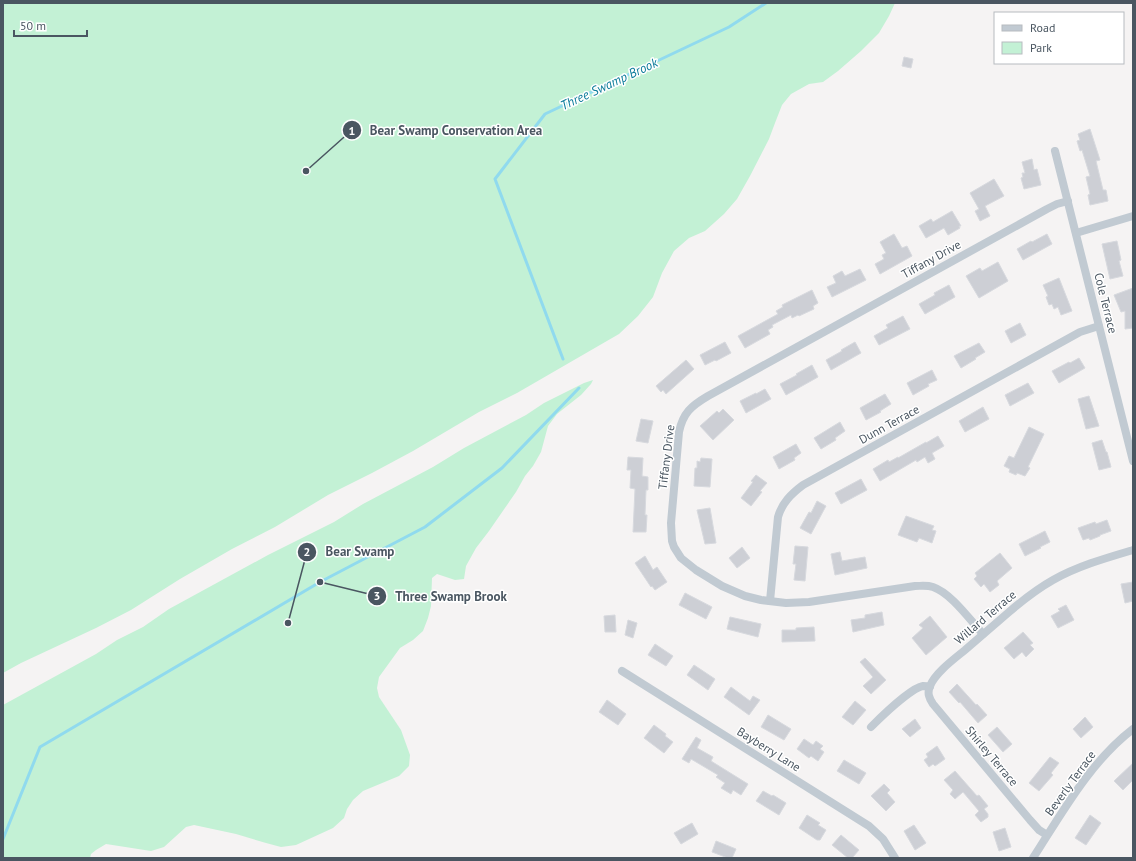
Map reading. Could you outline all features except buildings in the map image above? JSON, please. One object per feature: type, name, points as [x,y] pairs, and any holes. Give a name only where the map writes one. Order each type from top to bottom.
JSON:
[{"type":"street","name":"Cole Terrace","points":[[1055,151],[1133,461]]},
{"type":"street","name":"Tiffany Drive","points":[[983,634],[947,595],[937,589],[926,586],[908,586],[809,602],[786,603],[745,596],[714,582],[681,558],[672,541],[671,523],[678,439],[682,420],[696,403],[1047,209],[1068,201]]},
{"type":"street","points":[[1076,233],[1133,216]]},
{"type":"street","name":"Dunn Terrace","points":[[770,601],[778,517],[782,506],[793,492],[803,485],[1080,332],[1099,326]]},
{"type":"street","name":"Willard Terrace","points":[[930,687],[940,672],[1027,597],[1047,584],[1081,567],[1133,550]]},
{"type":"street","name":"Bayberry Lane","points":[[622,671],[869,826],[883,839],[895,858]]},
{"type":"street","points":[[871,727],[893,706],[915,690],[924,686],[930,687]]},
{"type":"street","name":"Shirley Terrace","points":[[930,687],[929,695],[933,704],[1030,820],[1039,830],[1048,835]]},
{"type":"street","name":"Beverly Terrace","points":[[1033,858],[1081,785],[1114,744],[1133,729]]},
{"type":"green space","points":[[3,3],[895,3],[879,33],[861,51],[823,82],[809,84],[791,94],[782,105],[769,139],[737,199],[724,214],[705,231],[689,238],[674,251],[662,273],[653,297],[638,316],[619,334],[517,393],[479,412],[413,451],[328,495],[275,527],[232,549],[180,579],[131,610],[3,673]]},
{"type":"green space","points":[[593,380],[581,395],[557,414],[548,426],[541,452],[516,492],[476,548],[466,566],[464,579],[455,580],[437,574],[432,578],[431,606],[423,631],[413,640],[400,648],[379,677],[377,688],[379,697],[401,730],[410,755],[409,766],[399,776],[363,791],[353,800],[347,809],[344,818],[333,828],[296,845],[281,847],[236,834],[194,825],[186,827],[164,847],[151,851],[106,844],[91,854],[90,858],[3,858],[3,705],[96,654],[117,640],[143,627],[169,609],[268,555],[334,522],[363,504],[526,415],[544,403]]},
{"type":"waterway","name":"Three Swamp Brook","points":[[563,359],[495,179],[545,114],[729,27],[766,3]]},
{"type":"waterway","name":"Three Swamp Brook","points":[[3,839],[40,747],[320,582],[425,527],[502,468],[579,388]]},
{"type":"place","name":"Bear Swamp Conservation Area","points":[[306,171]]},
{"type":"place","name":"Three Swamp Brook","points":[[320,582]]},
{"type":"place","name":"Bear Swamp","points":[[288,623]]}]
